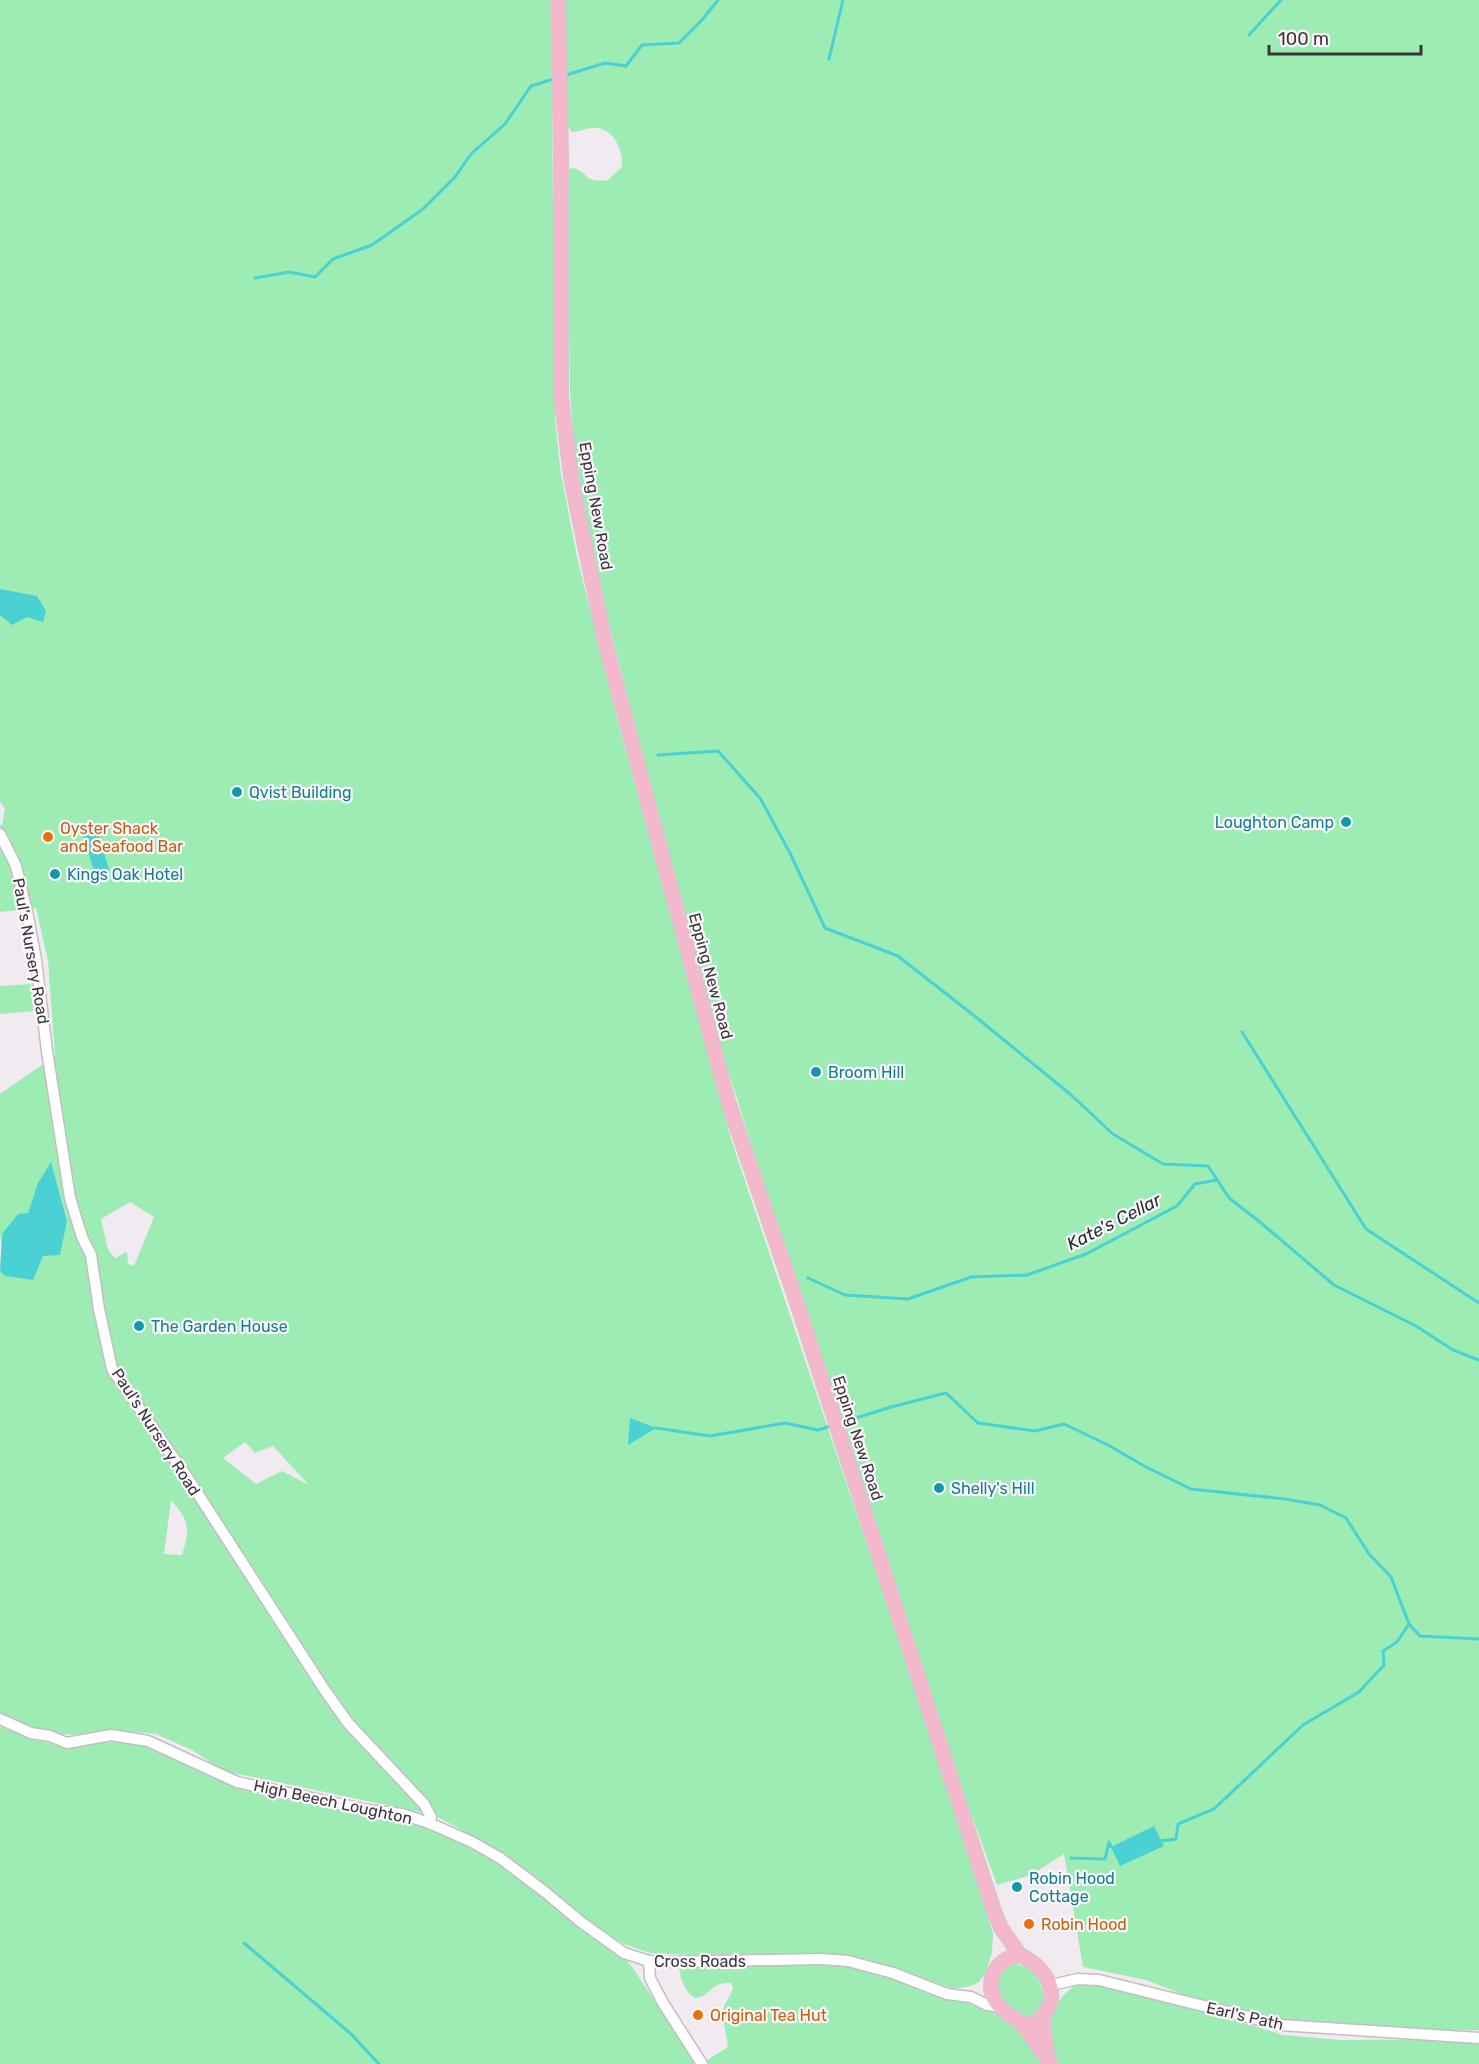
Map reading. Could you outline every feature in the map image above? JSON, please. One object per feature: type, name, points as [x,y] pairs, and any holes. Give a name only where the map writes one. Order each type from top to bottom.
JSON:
[{"type":"main road","name":"Epping New Road","points":[[558,0],[561,156],[561,396],[572,483],[605,642],[729,1101],[1001,1928],[1020,1955]]},
{"type":"main road","name":"Epping New Road","points":[[998,1966],[1001,1928]]},
{"type":"main road","points":[[1021,2022],[1032,2025],[1043,2018],[1050,2005],[1051,1985],[1044,1973],[1032,1961],[1020,1955],[1009,1956],[1003,1959],[998,1966],[992,1983],[993,1995],[1002,2007],[1021,2022],[1049,2061]]},
{"type":"main road","points":[[1043,2018],[1049,2061]]},
{"type":"street","name":"Paul's Nursery Road","points":[[0,834],[16,866],[28,918],[38,970],[47,1051],[70,1198],[82,1237],[91,1255],[99,1309],[112,1369],[187,1478],[330,1698],[348,1723],[424,1804],[431,1817],[429,1823]]},
{"type":"street","name":"High Beech Loughton","points":[[0,1719],[31,1733],[50,1736],[67,1743],[111,1735],[148,1741],[237,1782],[368,1810],[402,1814],[429,1823]]},
{"type":"street","name":"Cross Roads","points":[[429,1823],[472,1842],[500,1858],[624,1953],[649,1961],[743,1962],[821,1959],[848,1961],[893,1973],[947,1994],[970,1997],[987,2005],[1002,2007]]},
{"type":"street","points":[[649,1961],[650,1978],[702,2064]]},
{"type":"street","name":"Earl's Path","points":[[1051,1985],[1078,1979],[1099,1980],[1280,2025],[1479,2038]]},
{"type":"street","points":[[970,1997],[984,1991],[992,1983]]},
{"type":"green space","points":[[0,0],[551,0],[555,421],[561,474],[577,557],[616,715],[732,1142],[926,1721],[993,1933],[992,1952],[986,1972],[979,1982],[954,1989],[869,1960],[827,1954],[650,1953],[624,1944],[598,1929],[502,1852],[434,1815],[224,1771],[192,1750],[156,1734],[123,1731],[90,1735],[52,1734],[29,1729],[0,1715],[0,1271],[5,1276],[43,1256],[67,1221],[51,1163],[28,1213],[2,1234],[0,1242],[0,1094],[55,1056],[48,961],[36,908],[0,912],[0,824],[2,826],[5,808],[0,802]],"holes":[[[130,1202],[154,1217],[134,1266],[128,1264],[127,1252],[115,1258],[108,1250],[101,1219]],[[245,1442],[255,1453],[273,1446],[309,1485],[282,1471],[256,1484],[223,1458]],[[171,1500],[182,1514],[187,1532],[182,1555],[164,1554]]]},
{"type":"green space","points":[[565,0],[1479,0],[1479,2030],[1400,2032],[1285,2024],[1197,2000],[1146,1980],[1083,1967],[1064,1854],[1031,1875],[997,1885],[948,1750],[708,1007],[593,562],[577,479],[570,392],[567,169],[575,168],[593,180],[608,180],[622,167],[622,160],[619,146],[605,130],[591,128],[572,132],[568,123],[564,90]]},
{"type":"green space","points":[[31,984],[36,1011],[0,1014],[0,986]]},
{"type":"green space","points":[[0,1727],[31,1739],[53,1744],[121,1742],[145,1744],[218,1777],[406,1818],[469,1845],[505,1868],[623,1957],[697,2064],[0,2064]]},
{"type":"green space","points":[[826,1963],[861,1969],[992,2010],[1015,2026],[1041,2064],[701,2064],[728,2047],[723,2010],[733,1989],[731,1983],[724,1983],[714,1987],[705,1995],[695,1998],[683,1984],[679,1966]]},
{"type":"green space","points":[[1013,1964],[1021,1965],[1032,1972],[1043,1991],[1046,2005],[1035,2019],[1016,2012],[1005,2002],[998,1990],[997,1983],[1005,1968]]},
{"type":"green space","points":[[1079,1983],[1140,1991],[1283,2035],[1340,2040],[1479,2039],[1479,2064],[1058,2064],[1049,2040],[1047,2029],[1049,2021],[1061,1999]]},
{"type":"water","points":[[0,589],[37,596],[46,611],[43,622],[27,617],[12,625],[0,615]]},
{"type":"water","points":[[95,829],[98,831],[109,870],[108,874],[98,876],[95,874],[83,836],[85,832]]},
{"type":"water","points":[[51,1162],[67,1221],[60,1255],[43,1256],[33,1280],[5,1276],[0,1271],[2,1234],[18,1214],[28,1213],[38,1183]]},
{"type":"water","points":[[630,1418],[656,1428],[628,1445]]},
{"type":"water","points":[[1154,1826],[1164,1846],[1120,1866],[1111,1847]]},
{"type":"waterway","points":[[563,76],[605,63],[626,66],[642,45],[679,43],[718,0]]},
{"type":"waterway","points":[[829,59],[843,0]]},
{"type":"waterway","points":[[1249,35],[1281,0]]},
{"type":"waterway","points":[[255,278],[289,272],[315,277],[333,259],[372,245],[423,209],[455,177],[471,154],[505,124],[531,86],[557,78]]},
{"type":"waterway","points":[[658,755],[718,751],[760,798],[790,853],[825,928],[898,956],[1070,1094],[1113,1134],[1163,1164],[1208,1166],[1229,1198],[1334,1285],[1416,1326],[1453,1350],[1479,1360]]},
{"type":"waterway","points":[[1242,1032],[1366,1229],[1479,1303]]},
{"type":"waterway","name":"Kate's Cellar","points":[[808,1278],[845,1295],[908,1299],[971,1277],[1027,1275],[1086,1254],[1177,1206],[1195,1184],[1217,1180]]},
{"type":"waterway","points":[[840,1423],[946,1393],[978,1423],[1035,1431],[1064,1424],[1191,1489],[1320,1505],[1346,1518],[1369,1554],[1391,1577],[1409,1624],[1420,1636],[1479,1639]]},
{"type":"waterway","points":[[656,1428],[710,1436],[785,1423],[818,1430],[834,1425]]},
{"type":"waterway","points":[[1161,1841],[1176,1839],[1178,1824],[1214,1809],[1303,1725],[1359,1692],[1384,1665],[1383,1651],[1397,1642],[1409,1624]]},
{"type":"waterway","points":[[1071,1858],[1105,1859],[1109,1842],[1111,1847]]},
{"type":"waterway","points":[[244,1943],[351,2034],[379,2064]]},
{"type":"place","name":"Qvist Building","points":[[237,792]]},
{"type":"place","name":"Loughton Camp","points":[[1346,822]]},
{"type":"place","name":"Oyster Shack and Seafood Bar","points":[[48,837]]},
{"type":"place","name":"Kings Oak Hotel","points":[[55,874]]},
{"type":"place","name":"Broom Hill","points":[[816,1072]]},
{"type":"place","name":"The Garden House","points":[[139,1326]]},
{"type":"place","name":"Shelly's Hill","points":[[939,1488]]},
{"type":"place","name":"Robin Hood Cottage","points":[[1017,1887]]},
{"type":"place","name":"Robin Hood","points":[[1029,1924]]},
{"type":"place","name":"Original Tea Hut","points":[[698,2015]]}]
